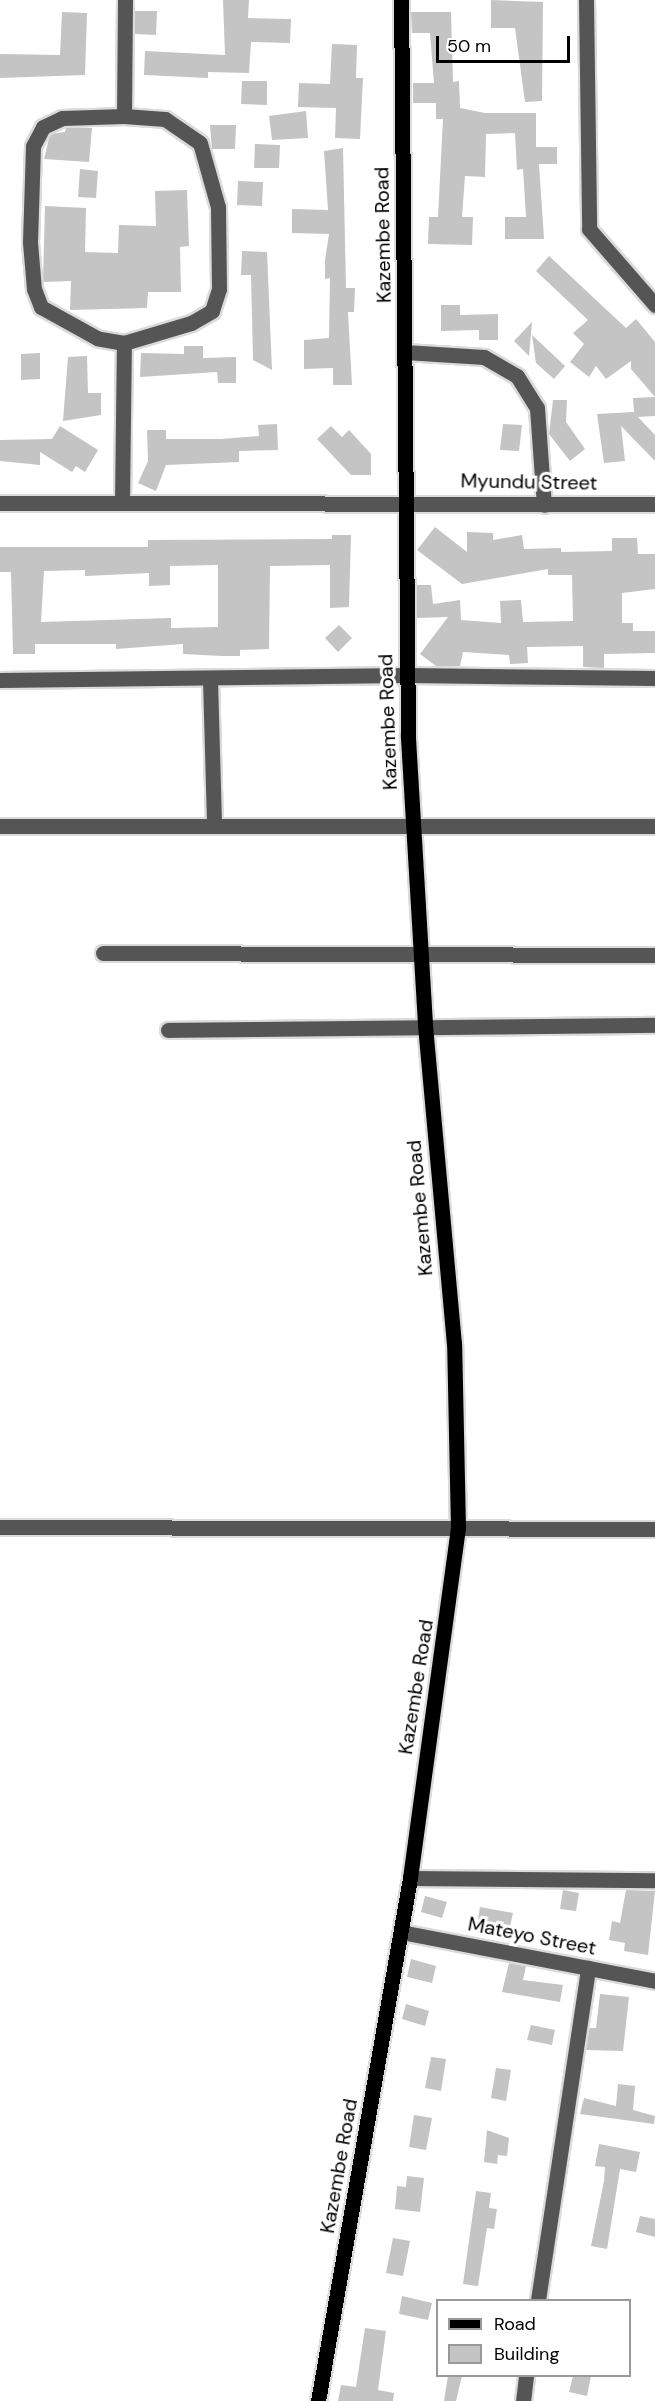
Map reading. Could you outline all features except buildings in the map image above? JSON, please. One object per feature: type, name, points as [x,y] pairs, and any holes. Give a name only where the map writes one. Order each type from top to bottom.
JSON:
[{"type":"main road","name":"Kazembe Road","points":[[318,2401],[410,1878],[458,1528],[454,1344],[425,1024],[407,675],[403,500],[405,352],[401,0]]},
{"type":"street","points":[[124,116],[125,0]]},
{"type":"street","points":[[586,0],[589,229],[596,243],[655,305]]},
{"type":"street","points":[[124,116],[165,119],[200,143],[218,207],[219,289],[212,310],[191,322],[124,343],[97,338],[41,307],[34,289],[30,242],[33,146],[42,127],[62,118],[124,116]]},
{"type":"street","points":[[122,501],[124,343]]},
{"type":"street","points":[[405,352],[484,357],[518,376],[537,408],[544,505]]},
{"type":"street","name":"Myundu Street","points":[[0,503],[403,500],[544,505],[655,504]]},
{"type":"street","points":[[0,680],[407,675],[655,678]]},
{"type":"street","points":[[210,679],[214,825]]},
{"type":"street","points":[[0,826],[655,826]]},
{"type":"street","points":[[103,953],[655,955]]},
{"type":"street","points":[[168,1030],[425,1024],[655,1025]]},
{"type":"street","points":[[0,1527],[655,1529]]},
{"type":"street","points":[[410,1878],[655,1880]]},
{"type":"street","name":"Mateyo Street","points":[[401,1932],[655,1981]]},
{"type":"street","points":[[538,2299],[588,1968]]},
{"type":"street","points":[[523,2401],[526,2377]]}]
